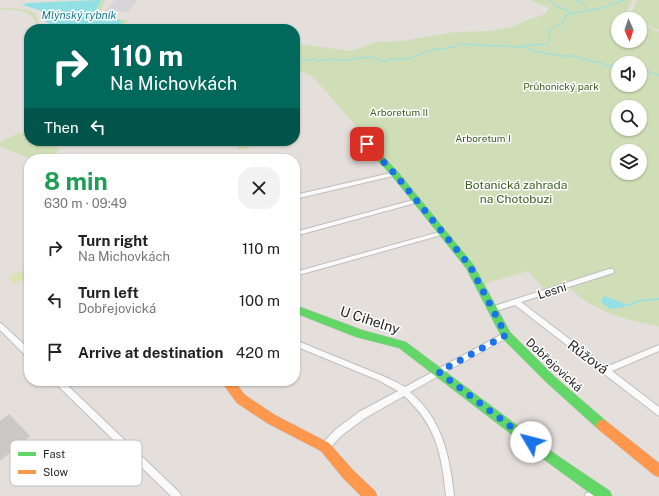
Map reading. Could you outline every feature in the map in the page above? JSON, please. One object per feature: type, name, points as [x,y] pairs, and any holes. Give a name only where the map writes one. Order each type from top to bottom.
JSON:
[{"type":"street","name":"Dobřejovická","points":[[367,144],[395,174],[470,266],[506,335],[550,379],[610,432],[659,471]]},
{"type":"street","points":[[300,196],[395,174]]},
{"type":"street","points":[[300,233],[417,201]]},
{"type":"street","points":[[300,273],[443,233]]},
{"type":"street","name":"Lesní","points":[[493,309],[611,271]]},
{"type":"street","name":"Růžová","points":[[516,302],[659,412]]},
{"type":"street","name":"U Cihelny","points":[[300,311],[360,334],[402,345],[554,460],[603,495]]},
{"type":"street","points":[[0,326],[24,349]]},
{"type":"street","points":[[325,447],[338,433],[362,415],[404,390],[506,335]]},
{"type":"street","points":[[300,345],[381,378],[404,390],[424,411],[439,438],[447,464],[450,496]]},
{"type":"street","points":[[606,371],[659,348]]},
{"type":"street","points":[[63,386],[119,440]]},
{"type":"street","points":[[231,386],[241,399],[271,419],[325,447],[348,474],[370,496]]},
{"type":"street","points":[[142,462],[177,496]]},
{"type":"street","points":[[589,496],[603,495]]},
{"type":"shaded area","points":[[115,0],[138,0],[128,12],[104,11]]},
{"type":"green space","points":[[100,0],[105,0],[103,7],[99,12],[104,12],[109,16],[119,19],[129,20],[125,24],[120,24],[123,21],[94,15],[101,1]]},
{"type":"green space","name":"Botanická zahrada na Chotobuzi","points":[[530,0],[632,0],[627,12],[611,12],[611,48],[647,48],[647,26],[659,32],[659,326],[605,312],[586,301],[564,284],[545,290],[528,271],[485,284],[472,263],[416,194],[314,78],[309,74],[300,72],[300,44],[350,51],[377,42],[402,41],[455,32],[490,31],[512,27],[545,14],[549,8]]},
{"type":"green space","points":[[637,0],[659,0],[659,30],[647,24],[647,12],[632,11]]},
{"type":"green space","points":[[0,9],[20,9],[30,11],[36,15],[37,22],[40,24],[38,24],[26,12]]},
{"type":"green space","points":[[20,132],[24,134],[24,146],[54,146],[61,149],[53,154],[24,154],[24,156],[0,146],[0,143]]},
{"type":"green space","points":[[237,146],[256,146],[239,150]]},
{"type":"green space","points":[[24,270],[24,280],[12,284],[9,276]]},
{"type":"water","name":"Mlýnský rybník","points":[[100,0],[101,1],[94,15],[123,21],[120,24],[49,24],[46,22],[44,14],[39,10],[22,5],[27,3]]},
{"type":"water","points":[[604,296],[621,302],[626,307],[610,309],[601,302]]},
{"type":"building","points":[[9,414],[30,436],[25,440],[10,440],[10,453],[0,461],[0,421]]},
{"type":"waterway","points":[[550,0],[554,5],[572,13]]},
{"type":"waterway","points":[[576,0],[583,3],[587,10]]},
{"type":"waterway","points":[[521,46],[547,44],[550,39],[548,30],[562,24],[565,16],[567,15],[606,7],[624,0]]},
{"type":"waterway","points":[[300,61],[313,59],[318,61],[334,59],[341,61],[370,57],[385,61],[388,61],[388,59],[407,59],[431,50],[454,47],[460,44],[523,47],[538,52],[562,56],[574,56],[611,66]]},
{"type":"waterway","points":[[647,71],[659,75]]},
{"type":"waterway","points":[[623,304],[629,305],[638,301],[659,299]]},
{"type":"traffic: fast","points":[[367,144],[395,174],[470,266],[506,335],[550,379],[602,425]]},
{"type":"traffic: fast","points":[[300,311],[360,334],[402,345],[554,460],[605,496]]},
{"type":"traffic: slow","points":[[231,386],[241,399],[271,419],[325,447],[348,474],[370,496]]},
{"type":"traffic: slow","points":[[602,425],[659,471]]},
{"type":"route","points":[[367,144],[395,174],[470,266],[481,284],[486,297],[506,335],[439,372],[484,408],[531,442]]},
{"type":"park label","name":"Průhonický park","points":[[561,86]]},
{"type":"park label","name":"Arboretum II","points":[[399,112]]},
{"type":"park label","name":"Arboretum I","points":[[483,138]]}]
